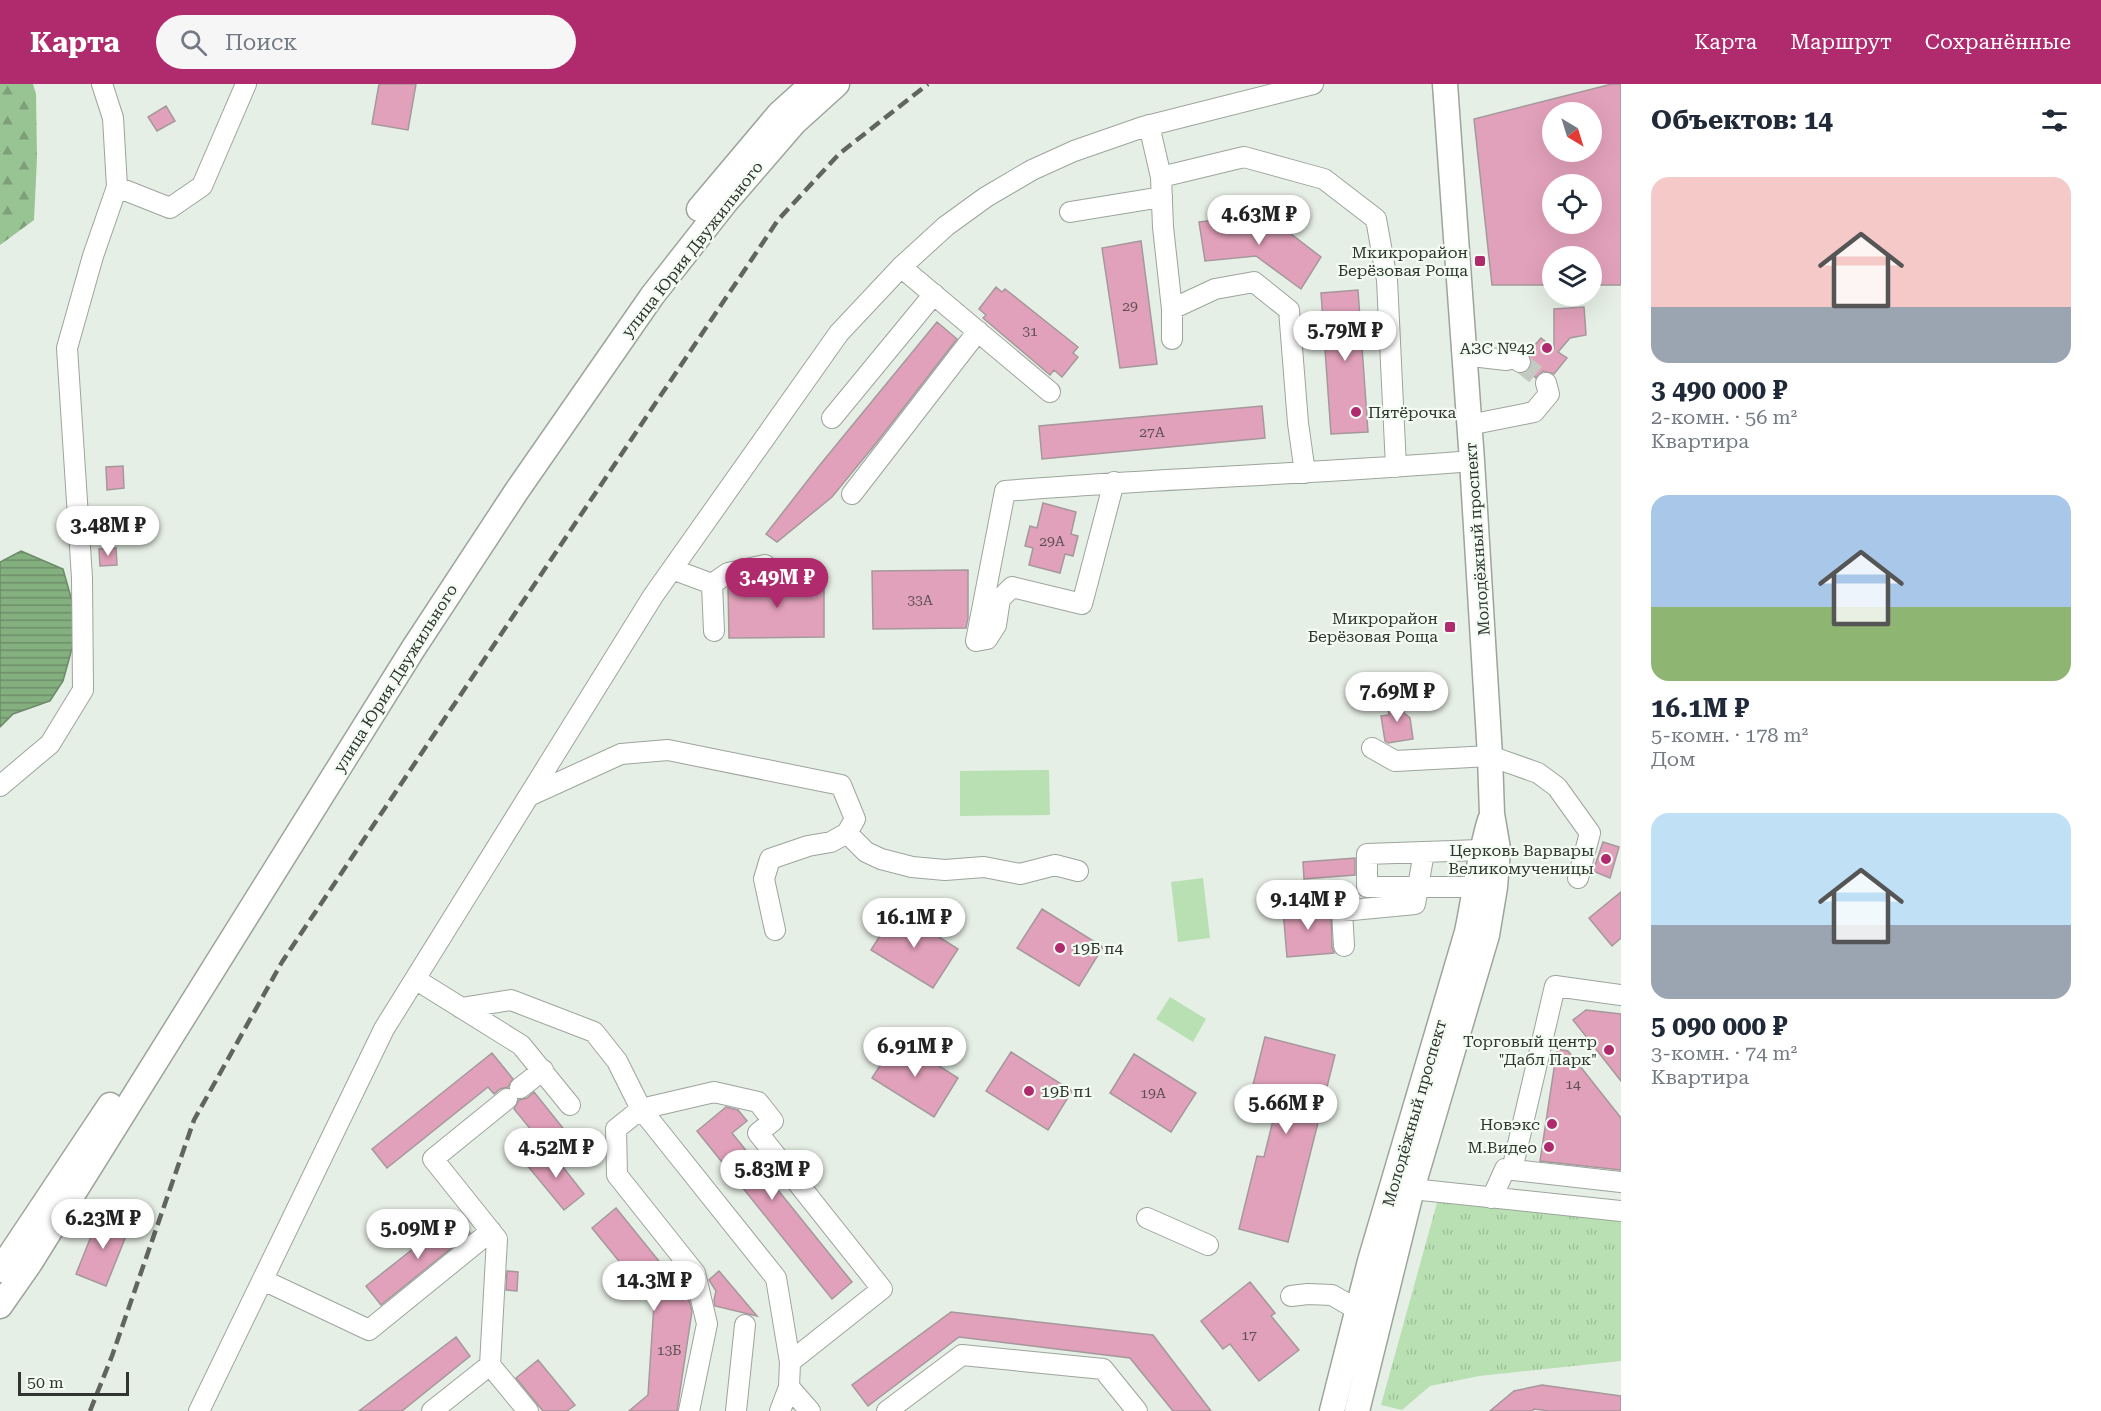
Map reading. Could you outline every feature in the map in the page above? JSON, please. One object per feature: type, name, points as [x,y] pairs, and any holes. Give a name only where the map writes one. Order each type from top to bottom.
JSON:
[{"type":"main road","name":"улица Юрия Двужильного","points":[[0,1270],[109,1107],[545,421],[650,272],[719,184],[779,114],[812,84]]},
{"type":"main road","name":"улица Юрия Двужильного","points":[[0,1306],[30,1263],[413,649],[516,492],[652,296],[717,212],[795,122],[837,84]]},
{"type":"main road","name":"Молодёжный проспект","points":[[1357,1411],[1412,1190],[1487,935],[1495,887],[1498,849],[1492,814],[1472,461],[1445,84]]},
{"type":"main road","name":"Молодёжный проспект","points":[[1332,1411],[1370,1261],[1467,932],[1476,887],[1480,850],[1492,814]]},
{"type":"street","points":[[0,786],[50,744],[83,690],[82,578],[67,348],[93,256],[117,187],[113,118],[102,84]]},
{"type":"street","points":[[117,187],[170,208],[202,186],[246,84]]},
{"type":"street","points":[[200,1411],[384,1029],[653,596],[838,333],[901,267],[946,226],[986,197],[1032,170],[1074,151],[1149,125],[1313,84]]},
{"type":"street","points":[[1149,125],[1162,187],[1172,309],[1172,339]]},
{"type":"street","points":[[1070,212],[1162,187],[1244,157],[1324,179],[1376,219],[1388,280],[1396,467]]},
{"type":"street","points":[[901,267],[1050,392]]},
{"type":"street","points":[[1172,309],[1215,290],[1254,282],[1289,310],[1298,423],[1305,473]]},
{"type":"street","points":[[832,418],[934,294]]},
{"type":"street","points":[[852,494],[978,331]]},
{"type":"street","points":[[1463,355],[1506,360],[1515,358],[1520,362]]},
{"type":"street","points":[[1469,425],[1534,412],[1549,393],[1546,383]]},
{"type":"street","points":[[1114,482],[1082,604],[1012,587],[1000,599],[996,625],[987,639],[976,641],[1005,491],[1114,482],[1305,473],[1472,461]]},
{"type":"street","points":[[712,584],[728,573],[765,565]]},
{"type":"street","points":[[672,569],[712,584]]},
{"type":"street","points":[[712,584],[714,631]]},
{"type":"street","points":[[1372,748],[1395,761],[1490,756],[1538,773],[1557,787],[1590,833],[1578,878]]},
{"type":"street","points":[[529,796],[621,754],[668,750],[841,784],[855,819],[847,833],[831,842],[808,846],[770,859],[764,879],[775,930]]},
{"type":"street","points":[[847,833],[866,852],[881,859],[912,867],[945,870],[984,867],[1020,874],[1055,865],[1078,871]]},
{"type":"street","points":[[1476,887],[1367,887],[1367,854],[1480,850]]},
{"type":"street","points":[[1344,946],[1342,911],[1414,904],[1424,852]]},
{"type":"street","points":[[415,980],[521,1045],[570,1105]]},
{"type":"street","points":[[1512,1170],[1555,986],[1621,995]]},
{"type":"street","points":[[461,1008],[511,1000],[594,1032],[617,1061],[640,1109],[776,1278],[790,1362],[789,1387],[780,1411]]},
{"type":"street","points":[[528,1411],[490,1365],[497,1239],[433,1159],[543,1070]]},
{"type":"street","points":[[689,1411],[707,1324],[695,1273],[617,1175],[616,1129],[640,1109],[714,1092],[758,1102],[773,1121],[758,1133],[882,1289],[790,1362]]},
{"type":"street","points":[[1492,1198],[1504,1169],[1621,1182]]},
{"type":"street","points":[[1412,1190],[1621,1211]]},
{"type":"street","points":[[1147,1218],[1208,1245]]},
{"type":"street","points":[[263,1280],[369,1330],[491,1232]]},
{"type":"street","points":[[1290,1296],[1332,1295],[1358,1310]]},
{"type":"street","points":[[736,1411],[745,1325]]},
{"type":"street","points":[[887,1411],[962,1355],[1103,1369],[1137,1411]]},
{"type":"street","points":[[432,1411],[490,1365]]},
{"type":"street","points":[[789,1387],[810,1411]]},
{"type":"green space","points":[[0,84],[33,84],[36,94],[37,158],[34,220],[0,245]]},
{"type":"green space","points":[[1049,770],[1050,815],[960,816],[960,771]]},
{"type":"green space","points":[[1203,878],[1210,938],[1178,942],[1171,882]]},
{"type":"green space","points":[[1170,997],[1206,1019],[1193,1042],[1156,1019]]},
{"type":"green space","points":[[1440,1192],[1621,1211],[1621,1361],[1479,1376],[1430,1386],[1402,1410],[1381,1405]]},
{"type":"shaded area","points":[[21,551],[63,569],[74,608],[73,645],[63,681],[50,701],[13,714],[0,727],[0,562]]},
{"type":"building","points":[[379,84],[416,84],[408,130],[372,124]]},
{"type":"building","points":[[1612,84],[1621,84],[1621,285],[1602,285],[1602,246],[1542,246],[1542,285],[1492,285],[1474,119]]},
{"type":"building","points":[[166,106],[175,121],[157,131],[148,117]]},
{"type":"building","points":[[1266,215],[1321,257],[1301,289],[1256,256],[1205,261],[1199,222]]},
{"type":"building","points":[[1141,241],[1157,364],[1120,368],[1102,248]]},
{"type":"building","points":[[996,287],[1002,292],[1005,289],[1078,347],[1073,353],[1078,357],[1062,377],[1054,370],[1050,375],[983,318],[986,315],[979,309]]},
{"type":"building","points":[[1358,290],[1368,432],[1331,434],[1321,293]]},
{"type":"building","name":"АЗС №42","points":[[1584,307],[1586,335],[1570,338],[1558,352],[1567,358],[1554,374],[1543,371],[1536,378],[1528,371],[1532,363],[1528,353],[1541,338],[1554,348],[1554,309]]},
{"type":"building","points":[[937,322],[957,339],[877,442],[832,497],[777,542],[766,534],[819,466]]},
{"type":"building","points":[[1262,406],[1265,438],[1042,459],[1039,426]]},
{"type":"building","points":[[123,466],[124,488],[107,490],[106,467]]},
{"type":"building","points":[[1043,503],[1076,512],[1071,534],[1078,536],[1073,556],[1065,554],[1060,573],[1029,565],[1033,548],[1025,546],[1030,526],[1037,528]]},
{"type":"building","points":[[116,548],[117,565],[100,566],[99,549]]},
{"type":"building","points":[[968,570],[966,628],[873,629],[872,571]]},
{"type":"building","points":[[824,580],[824,637],[729,638],[728,587],[750,581]]},
{"type":"building","points":[[1414,699],[1403,712],[1410,718],[1413,739],[1388,743],[1385,741],[1381,716],[1389,715],[1387,703]]},
{"type":"building","name":"Церковь Варвары Великомученицы","points":[[1603,842],[1619,847],[1610,878],[1593,871]]},
{"type":"building","points":[[1355,858],[1355,875],[1304,879],[1303,862]]},
{"type":"building","points":[[1621,892],[1621,938],[1612,946],[1589,918]]},
{"type":"building","points":[[1331,905],[1334,953],[1287,957],[1283,910]]},
{"type":"building","name":"19Б п4","points":[[1042,909],[1103,947],[1079,986],[1017,948]]},
{"type":"building","points":[[896,910],[958,949],[933,988],[871,950]]},
{"type":"building","name":"Торговый центр \"Дабл Парк\"","points":[[1586,1010],[1621,1014],[1621,1081],[1573,1020]]},
{"type":"building","points":[[1265,1037],[1335,1055],[1288,1242],[1239,1229],[1257,1156],[1264,1157],[1280,1092],[1253,1085]]},
{"type":"building","points":[[897,1039],[958,1078],[934,1117],[872,1078]]},
{"type":"building","points":[[1557,1049],[1568,1051],[1621,1118],[1621,1170],[1540,1161]]},
{"type":"building","name":"19Б п1","points":[[1011,1052],[1072,1091],[1048,1130],[986,1091]]},
{"type":"building","points":[[492,1053],[513,1079],[508,1087],[494,1094],[488,1087],[387,1168],[372,1149]]},
{"type":"building","points":[[1134,1054],[1196,1093],[1171,1132],[1110,1093]]},
{"type":"building","points":[[534,1092],[566,1132],[546,1148],[514,1109],[519,1100],[527,1098]]},
{"type":"building","points":[[726,1107],[738,1110],[747,1121],[732,1133],[852,1282],[832,1299],[697,1131]]},
{"type":"building","points":[[548,1148],[584,1194],[564,1210],[527,1165]]},
{"type":"building","points":[[616,1208],[688,1297],[692,1311],[677,1411],[629,1411],[648,1395],[654,1304],[592,1228]]},
{"type":"building","points":[[100,1214],[130,1226],[106,1286],[76,1274]]},
{"type":"building","points":[[456,1215],[470,1233],[381,1305],[366,1286]]},
{"type":"building","points":[[507,1271],[518,1272],[517,1291],[506,1290]]},
{"type":"building","points":[[719,1271],[757,1316],[715,1306],[716,1291],[709,1280]]},
{"type":"building","points":[[1250,1282],[1275,1313],[1271,1316],[1299,1350],[1259,1381],[1230,1344],[1223,1349],[1201,1321]]},
{"type":"building","points":[[951,1312],[1153,1335],[1211,1411],[1173,1411],[1130,1358],[959,1337],[868,1406],[852,1385]]},
{"type":"building","points":[[456,1337],[470,1356],[402,1411],[359,1411]]},
{"type":"building","points":[[538,1360],[575,1405],[567,1411],[543,1411],[516,1378]]},
{"type":"building","points":[[1542,1385],[1621,1396],[1621,1411],[1534,1409],[1532,1411],[1490,1411],[1514,1391]]},
{"type":"tunnel","points":[[1520,362],[1546,383]]},
{"type":"railway","points":[[90,1411],[112,1356],[194,1120],[282,962],[778,220],[839,154],[928,84]]},
{"type":"place","name":"Мкикрорайон Берёзовая Роща","points":[[1480,261]]},
{"type":"place","name":"АЗС №42","points":[[1547,348]]},
{"type":"place","name":"Пятёрочка","points":[[1356,412]]},
{"type":"place","name":"Микрорайон Берёзовая Роща","points":[[1450,627]]},
{"type":"place","name":"Церковь Варвары Великомученицы","points":[[1606,859]]},
{"type":"place","name":"19Б п4","points":[[1060,948]]},
{"type":"place","name":"Торговый центр \"Дабл Парк\"","points":[[1609,1050]]},
{"type":"place","name":"19Б п1","points":[[1029,1091]]},
{"type":"place","name":"Новэкс","points":[[1552,1124]]},
{"type":"place","name":"М.Видео","points":[[1549,1147]]}]
